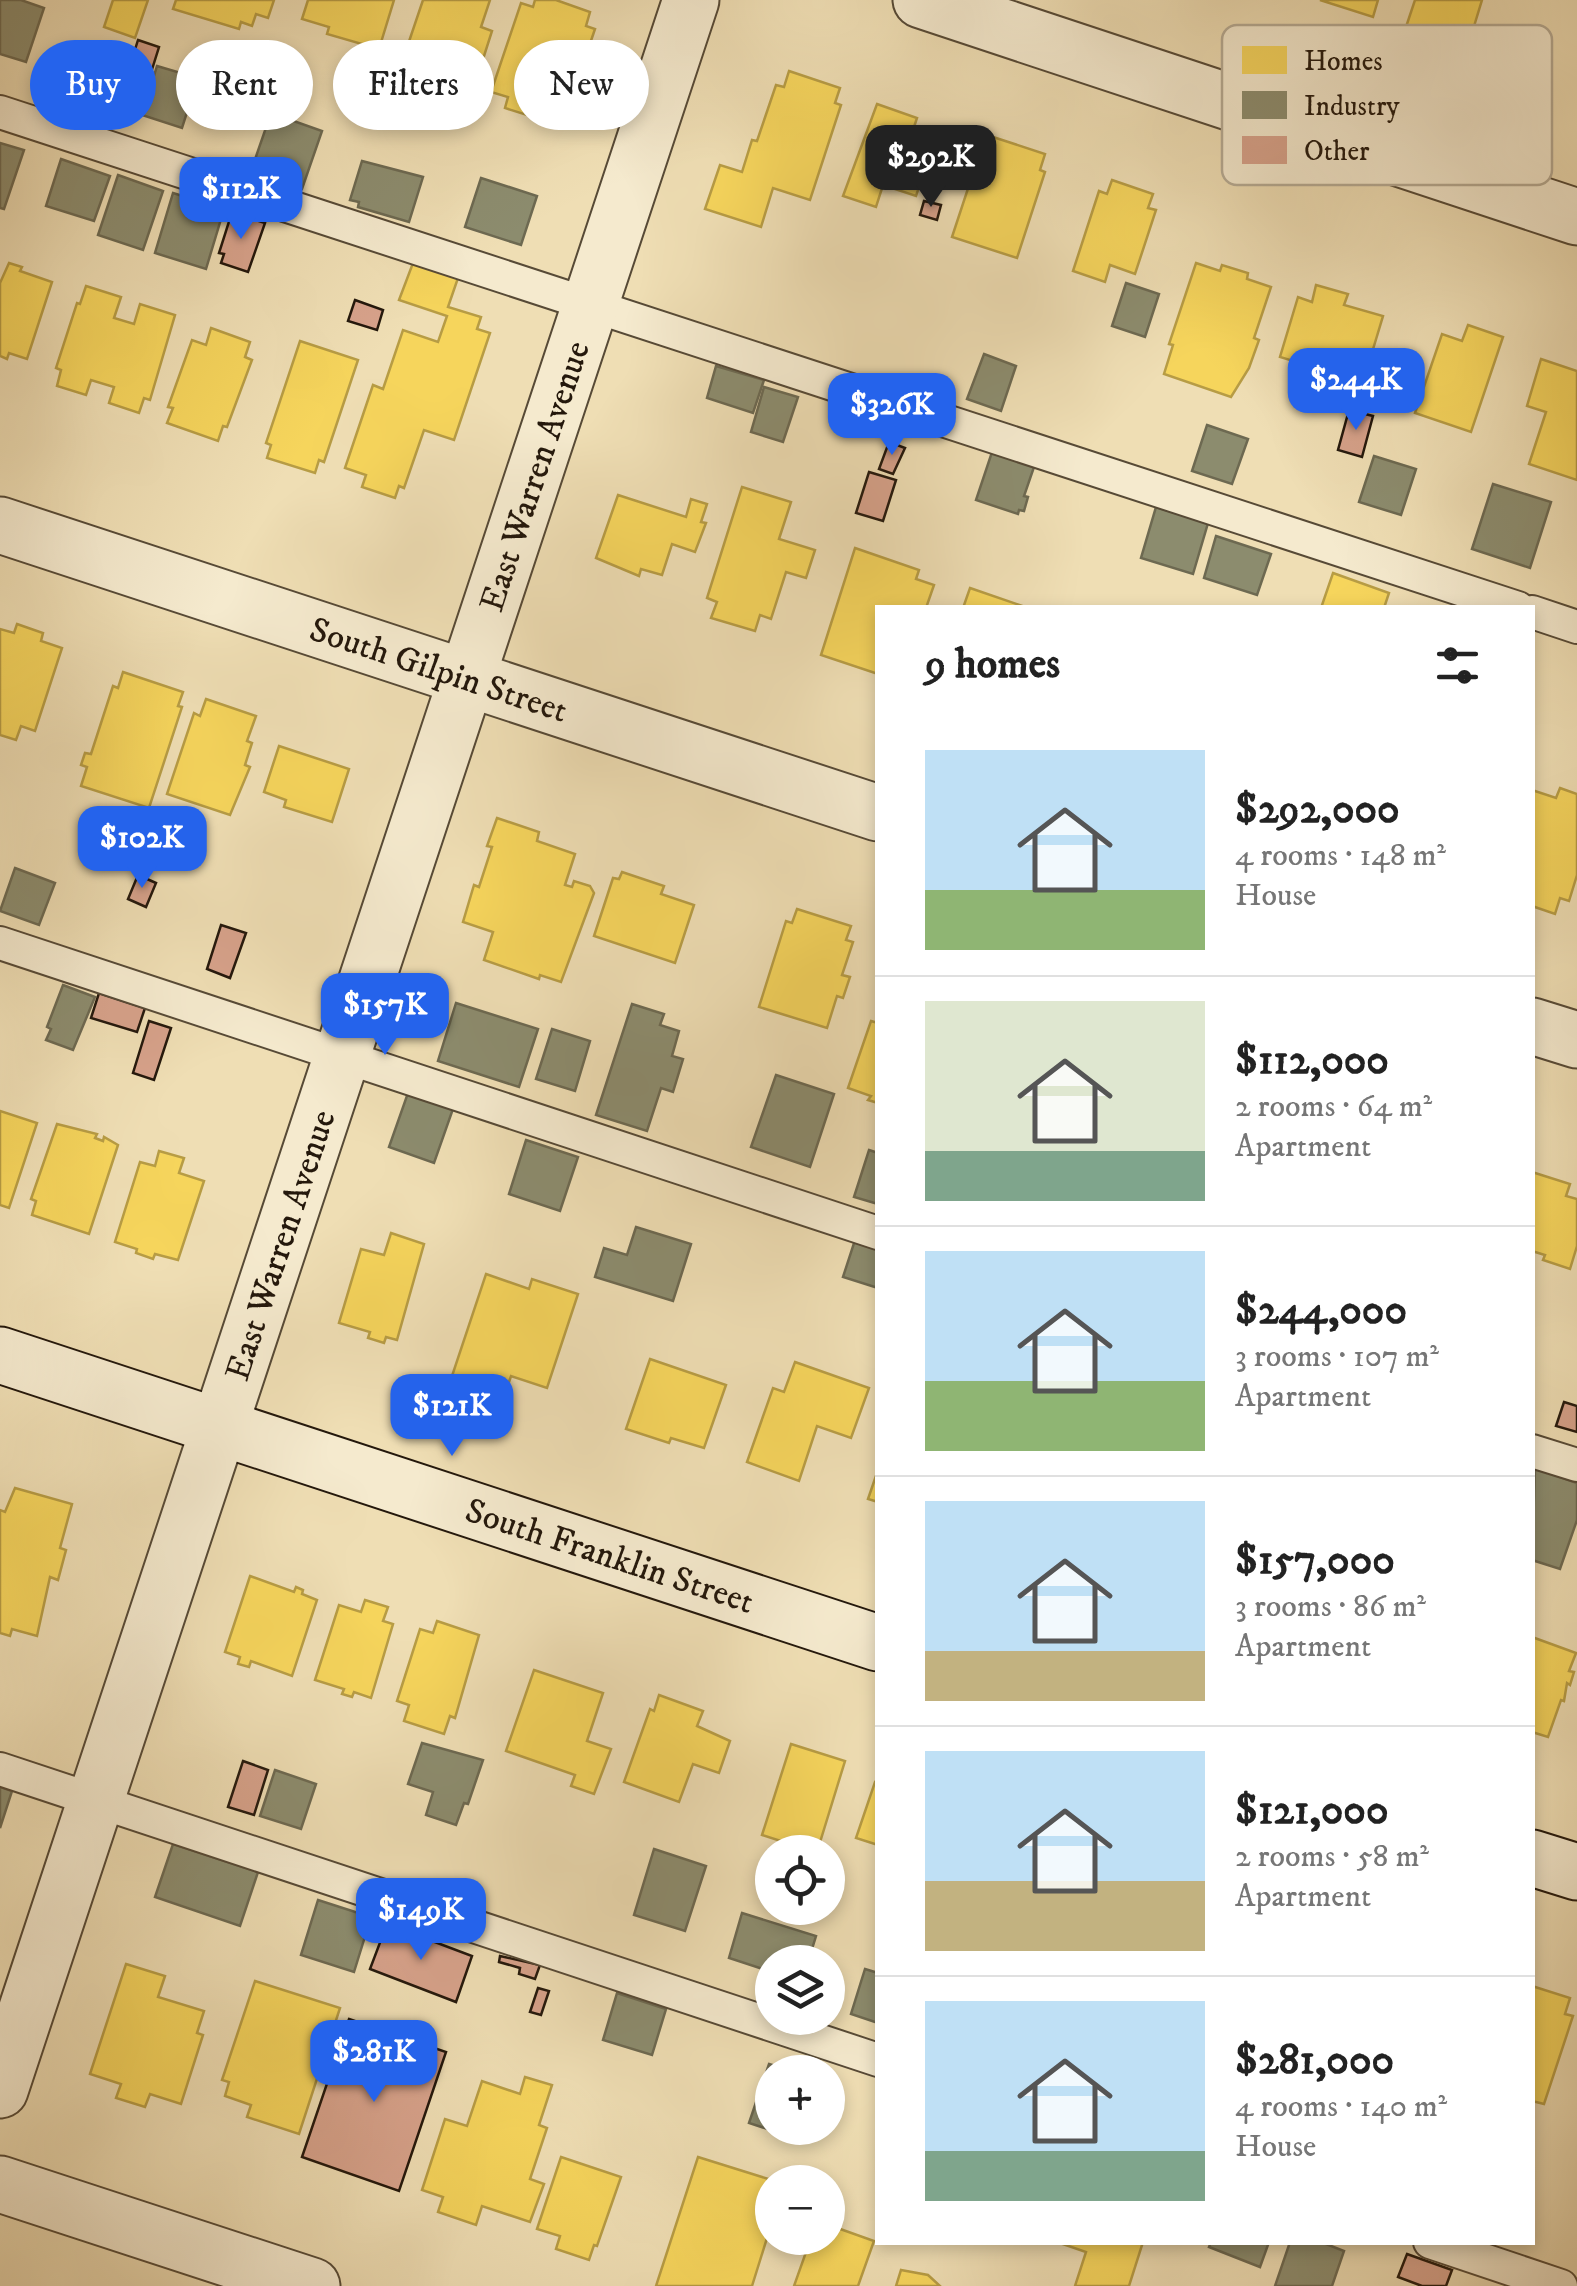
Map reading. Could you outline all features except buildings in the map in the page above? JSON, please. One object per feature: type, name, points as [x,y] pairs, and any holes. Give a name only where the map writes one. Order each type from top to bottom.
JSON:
[{"type":"street","name":"East Warren Avenue","points":[[0,2090],[691,0]]},
{"type":"street","points":[[921,0],[1222,100]]},
{"type":"street","points":[[1478,185],[1577,218]]},
{"type":"street","name":"South Gilpin Street","points":[[0,525],[875,812]]},
{"type":"street","points":[[1535,1027],[1577,1040]]},
{"type":"street","name":"South Franklin Street","points":[[0,1354],[875,1642]]},
{"type":"street","points":[[1535,1859],[1577,1872]]},
{"type":"street","points":[[0,2184],[312,2286]]},
{"type":"lane","points":[[0,112],[1509,605]]},
{"type":"lane","points":[[1535,613],[1577,626]]},
{"type":"lane","points":[[0,943],[875,1232]]},
{"type":"lane","points":[[1535,1452],[1577,1466]]},
{"type":"lane","points":[[0,1769],[875,2059]]},
{"type":"lane","points":[[1439,2245],[1560,2286]]}]
